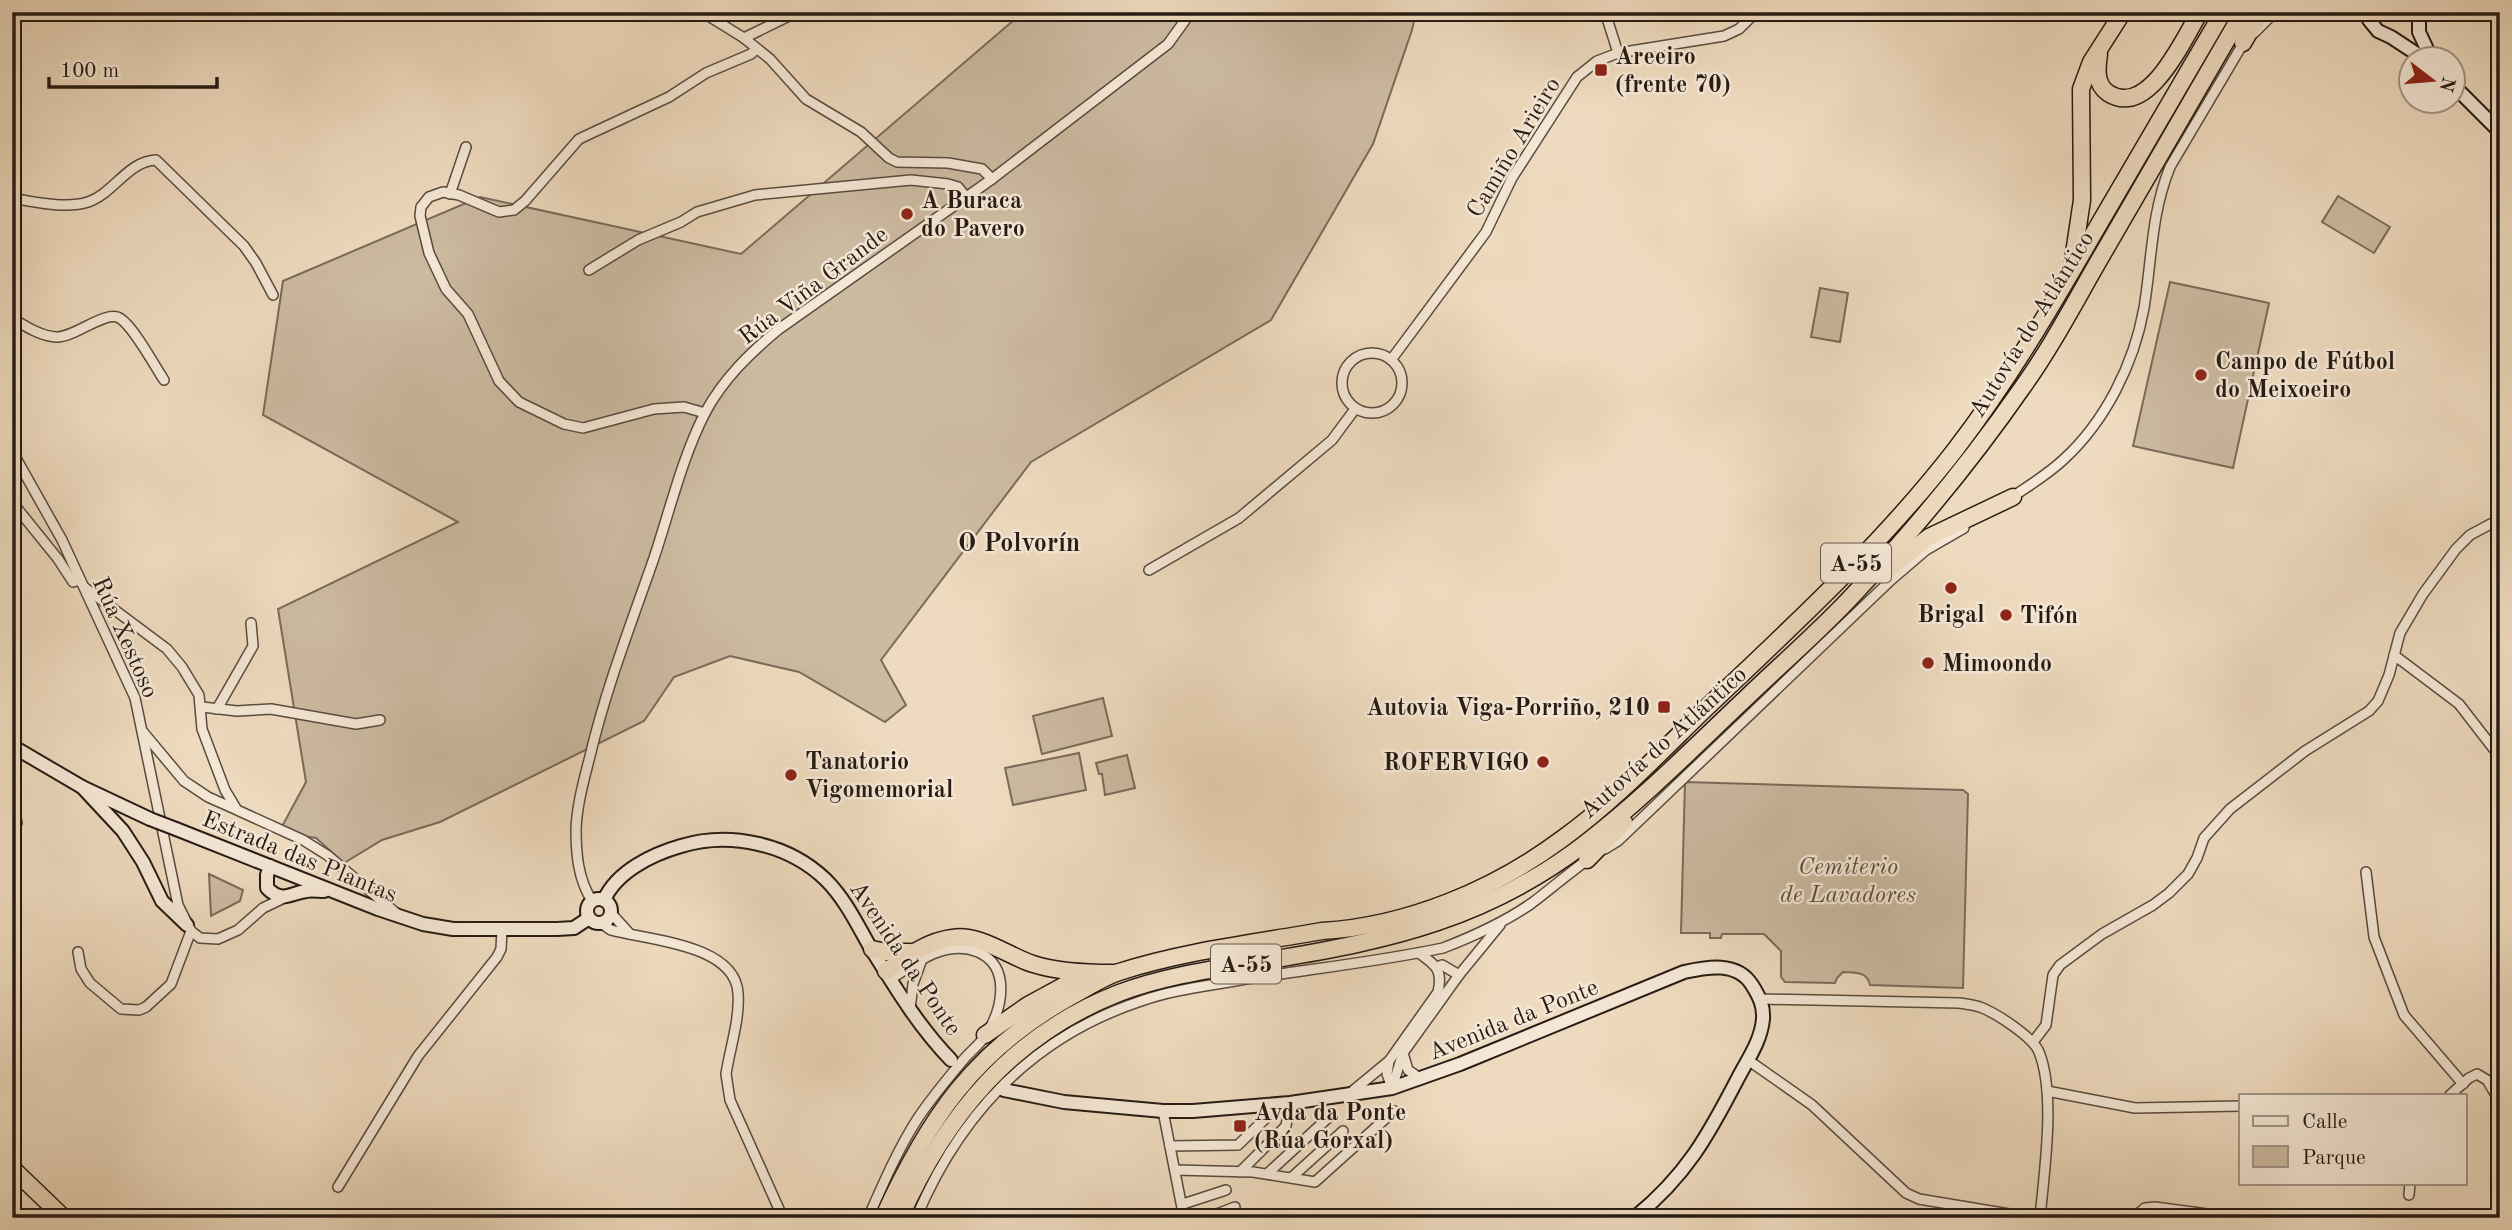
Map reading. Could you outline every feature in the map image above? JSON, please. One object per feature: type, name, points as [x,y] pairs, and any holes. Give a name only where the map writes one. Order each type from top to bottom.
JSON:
[{"type":"highway","points":[[2052,306],[2075,254],[2082,200],[2081,89],[2087,69],[2123,12]]},
{"type":"highway","points":[[2101,47],[2097,68],[2100,85],[2117,97],[2129,98],[2142,94],[2159,79],[2200,12]]},
{"type":"highway","name":"Autovía do Atlántico","points":[[883,1218],[928,1128],[950,1097],[980,1063],[1020,1028],[1056,1005],[1115,973],[1188,954],[1322,931],[1349,930],[1460,897],[1495,880],[1562,839],[1637,775],[1883,536],[1955,451],[2010,373],[2052,306],[2223,12]]},
{"type":"highway","name":"Autovía do Atlántico","points":[[901,1218],[928,1162],[965,1105],[1012,1057],[1063,1020],[1121,992],[1157,981],[1349,947],[1392,937],[1460,915],[1490,903],[1552,867],[1585,844],[1653,787],[1853,595],[1969,461],[2025,384],[2243,12]]},
{"type":"highway","points":[[2243,43],[2261,12]]},
{"type":"highway","points":[[1853,595],[1929,537],[2012,497]]},
{"type":"highway","points":[[1587,860],[1634,812],[1653,787]]},
{"type":"highway","points":[[888,975],[946,939],[955,937],[970,939],[1032,963],[1087,973],[1115,973]]},
{"type":"highway","points":[[872,949],[916,957]]},
{"type":"highway","points":[[985,1035],[1037,999],[1087,973]]},
{"type":"highway","points":[[12,1168],[64,1218]]},
{"type":"street","points":[[702,12],[744,38],[770,59],[806,99],[861,132],[889,158],[897,162],[948,163],[982,169],[992,179]]},
{"type":"street","points":[[744,38],[793,14],[810,12]]},
{"type":"street","name":"Rúa Viña Grande","points":[[598,900],[582,883],[576,827],[580,796],[594,737],[683,467],[705,413],[726,380],[756,348],[779,329],[992,179],[1168,44],[1191,12]]},
{"type":"street","points":[[1605,12],[1618,53]]},
{"type":"street","name":"Camiño Arieiro","points":[[1391,360],[1486,232],[1512,178],[1577,77],[1597,61],[1618,53],[1724,36],[1739,29],[1756,12]]},
{"type":"street","points":[[916,1218],[940,1168],[978,1111],[1008,1079],[1077,1027],[1121,1008],[1174,992],[1443,948],[1474,936],[1530,904],[1587,860],[1618,841],[1891,580],[1926,550],[1990,513],[2064,459],[2094,424],[2111,398],[2138,337],[2155,215],[2161,188],[2170,167],[2243,43],[2275,12]]},
{"type":"street","points":[[2367,15],[2378,31],[2405,46]]},
{"type":"street","points":[[2391,37],[2405,34],[2415,24],[2418,15]]},
{"type":"street","points":[[2418,15],[2419,32],[2426,46]]},
{"type":"street","points":[[705,413],[684,407],[654,409],[583,428],[564,424],[519,402],[499,381],[468,314],[446,289],[429,253],[419,216],[421,207],[429,197],[443,192],[499,212],[514,210],[579,139],[669,97],[706,73],[751,54],[756,49]]},
{"type":"street","points":[[2466,99],[2500,132]]},
{"type":"street","points":[[450,194],[466,148]]},
{"type":"street","points":[[12,198],[72,205],[88,202],[136,167],[156,160],[244,246],[257,263],[273,295]]},
{"type":"street","points":[[589,270],[638,240],[681,222],[697,212],[755,195],[911,180],[958,187],[966,197]]},
{"type":"street","points":[[12,318],[35,332],[57,337],[72,334],[110,316],[119,316],[164,380]]},
{"type":"street","points":[[1363,354],[1382,355],[1391,360],[1401,377],[1399,397],[1393,405],[1375,413],[1355,409],[1343,393],[1343,374],[1348,365],[1363,354]]},
{"type":"street","points":[[1149,570],[1238,518],[1332,440],[1355,409]]},
{"type":"street","name":"Rúa Xestoso","points":[[12,451],[49,515],[130,684],[143,732],[178,905],[189,928]]},
{"type":"street","points":[[12,502],[58,559],[69,579],[81,583],[166,649],[199,695],[202,729],[225,790],[237,810]]},
{"type":"street","points":[[2033,1042],[2046,1025],[2053,975],[2060,965],[2102,934],[2169,893],[2188,874],[2204,838],[2230,809],[2305,751],[2370,711],[2378,701],[2389,675],[2400,633],[2410,613],[2456,549],[2470,535],[2500,519]]},
{"type":"street","points":[[217,709],[253,646],[251,623]]},
{"type":"street","points":[[2394,655],[2459,704],[2500,757]]},
{"type":"street","points":[[202,707],[237,711],[271,709],[356,724],[380,720]]},
{"type":"street","points":[[143,732],[184,781],[208,797],[303,840],[327,855],[401,918]]},
{"type":"street","name":"Estrada das Plantas","points":[[12,746],[82,787],[150,819],[401,918],[453,929],[574,928],[589,918]]},
{"type":"street","points":[[82,787],[123,831],[144,862],[162,901],[201,938],[227,936],[238,930],[262,908],[292,896],[306,891],[331,891]]},
{"type":"street","points":[[12,799],[18,823]]},
{"type":"street","name":"Avenida da Ponte","points":[[598,900],[629,871],[670,849],[692,842],[718,839],[753,843],[800,860],[840,895],[928,1037],[951,1060]]},
{"type":"street","points":[[262,908],[271,866]]},
{"type":"street","points":[[2366,872],[2374,937],[2404,1015],[2463,1084]]},
{"type":"street","points":[[267,888],[275,896],[292,896],[300,889],[302,879]]},
{"type":"street","points":[[598,900],[611,907],[611,912],[610,918],[594,923],[586,909],[598,900]]},
{"type":"street","points":[[611,912],[630,934]]},
{"type":"street","points":[[1392,1088],[1404,1053],[1459,975],[1504,920]]},
{"type":"street","points":[[601,923],[611,930],[685,947],[713,958],[726,965],[734,976],[738,997],[726,1084],[730,1100],[783,1218]]},
{"type":"street","points":[[78,952],[81,969],[90,983],[121,1009],[138,1010],[146,1007],[171,984],[189,928]]},
{"type":"street","points":[[338,1187],[418,1056],[498,957],[502,929]]},
{"type":"street","points":[[868,1218],[891,1167],[918,1119],[941,1086],[985,1035],[996,1014],[1002,982],[993,962],[976,951],[954,947],[916,957],[910,1010]]},
{"type":"street","points":[[1348,1095],[1389,1061],[1438,992],[1441,978],[1437,967],[1419,953]]},
{"type":"street","name":"Avenida da Ponte","points":[[1004,1090],[1064,1102],[1163,1111],[1290,1103],[1392,1088],[1422,1079],[1684,972],[1712,966],[1734,969],[1750,981],[1761,999]]},
{"type":"street","points":[[1437,967],[1448,967],[1459,975]]},
{"type":"street","points":[[1634,1218],[1681,1174],[1706,1139],[1760,1038],[1763,1017],[1761,999],[1959,1003],[1981,1007],[2014,1027],[2033,1042],[2039,1053],[2047,1091],[2048,1129],[2040,1218]]},
{"type":"street","points":[[1404,1053],[1408,1070],[1422,1079]]},
{"type":"street","points":[[1748,1060],[1812,1105],[1906,1193],[1919,1199],[2033,1218]]},
{"type":"street","points":[[1389,1061],[1387,1074],[1392,1088]]},
{"type":"street","points":[[2451,1094],[2473,1075],[2483,1075],[2500,1102]]},
{"type":"street","points":[[2047,1091],[2135,1108],[2239,1106]]},
{"type":"street","points":[[1240,1172],[1286,1126],[1290,1103]]},
{"type":"street","points":[[1170,1146],[1238,1145],[1268,1117],[1269,1105]]},
{"type":"street","points":[[1163,1111],[1185,1218]]},
{"type":"street","points":[[1175,1170],[1268,1174],[1315,1182],[1394,1111]]},
{"type":"street","points":[[1268,1174],[1329,1117]]},
{"type":"street","points":[[1292,1178],[1343,1130]]},
{"type":"street","points":[[2409,1195],[2410,1184]]},
{"type":"street","points":[[1183,1204],[1226,1190]]},
{"type":"street","points":[[1206,1218],[1235,1207]]},
{"type":"street","points":[[2133,1218],[2145,1208],[2154,1207],[2222,1216]]},
{"type":"green space","points":[[1012,12],[1416,12],[1373,144],[1271,320],[1031,462],[881,660],[906,705],[885,722],[799,672],[730,656],[674,677],[644,721],[440,822],[382,840],[344,863],[316,838],[279,832],[306,782],[278,609],[458,522],[263,415],[283,281],[480,197],[741,254],[1014,20]]},
{"type":"green space","points":[[2338,196],[2390,227],[2374,253],[2322,222]]},
{"type":"green space","name":"Campo de Fútbol do Meixoeiro","points":[[2170,282],[2269,303],[2233,468],[2133,446]]},
{"type":"green space","points":[[1820,288],[1848,293],[1840,342],[1811,337]]},
{"type":"green space","points":[[1103,698],[1112,736],[1042,754],[1033,716]]},
{"type":"green space","points":[[1079,753],[1086,790],[1013,805],[1005,768]]},
{"type":"green space","points":[[1127,755],[1135,788],[1105,795],[1102,774],[1099,774],[1096,763]]},
{"type":"green space","name":"Cemiterio de Lavadores","points":[[1685,782],[1963,790],[1968,794],[1963,988],[1870,985],[1863,975],[1843,972],[1835,983],[1785,982],[1781,977],[1781,951],[1764,934],[1722,934],[1721,938],[1710,938],[1710,933],[1681,933]]},
{"type":"green space","points":[[209,874],[243,890],[240,901],[211,916]]},
{"type":"place","name":"Areeiro (frente 70)","points":[[1601,70]]},
{"type":"place","name":"A Buraca do Pavero","points":[[907,214]]},
{"type":"place","name":"Campo de Fútbol do Meixoeiro","points":[[2201,375]]},
{"type":"place","name":"Brigal","points":[[1951,588]]},
{"type":"place","name":"Tifón","points":[[2006,615]]},
{"type":"place","name":"Mimoondo","points":[[1928,663]]},
{"type":"place","name":"Autovia Viga-Porriño, 210","points":[[1664,707]]},
{"type":"place","name":"ROFERVIGO","points":[[1543,762]]},
{"type":"place","name":"Tanatorio Vigomemorial","points":[[791,775]]},
{"type":"place","name":"Avda da Ponte (Rúa Gorxal)","points":[[1240,1126]]},
{"type":"district","name":"O Polvorín","points":[[1019,542]]}]
